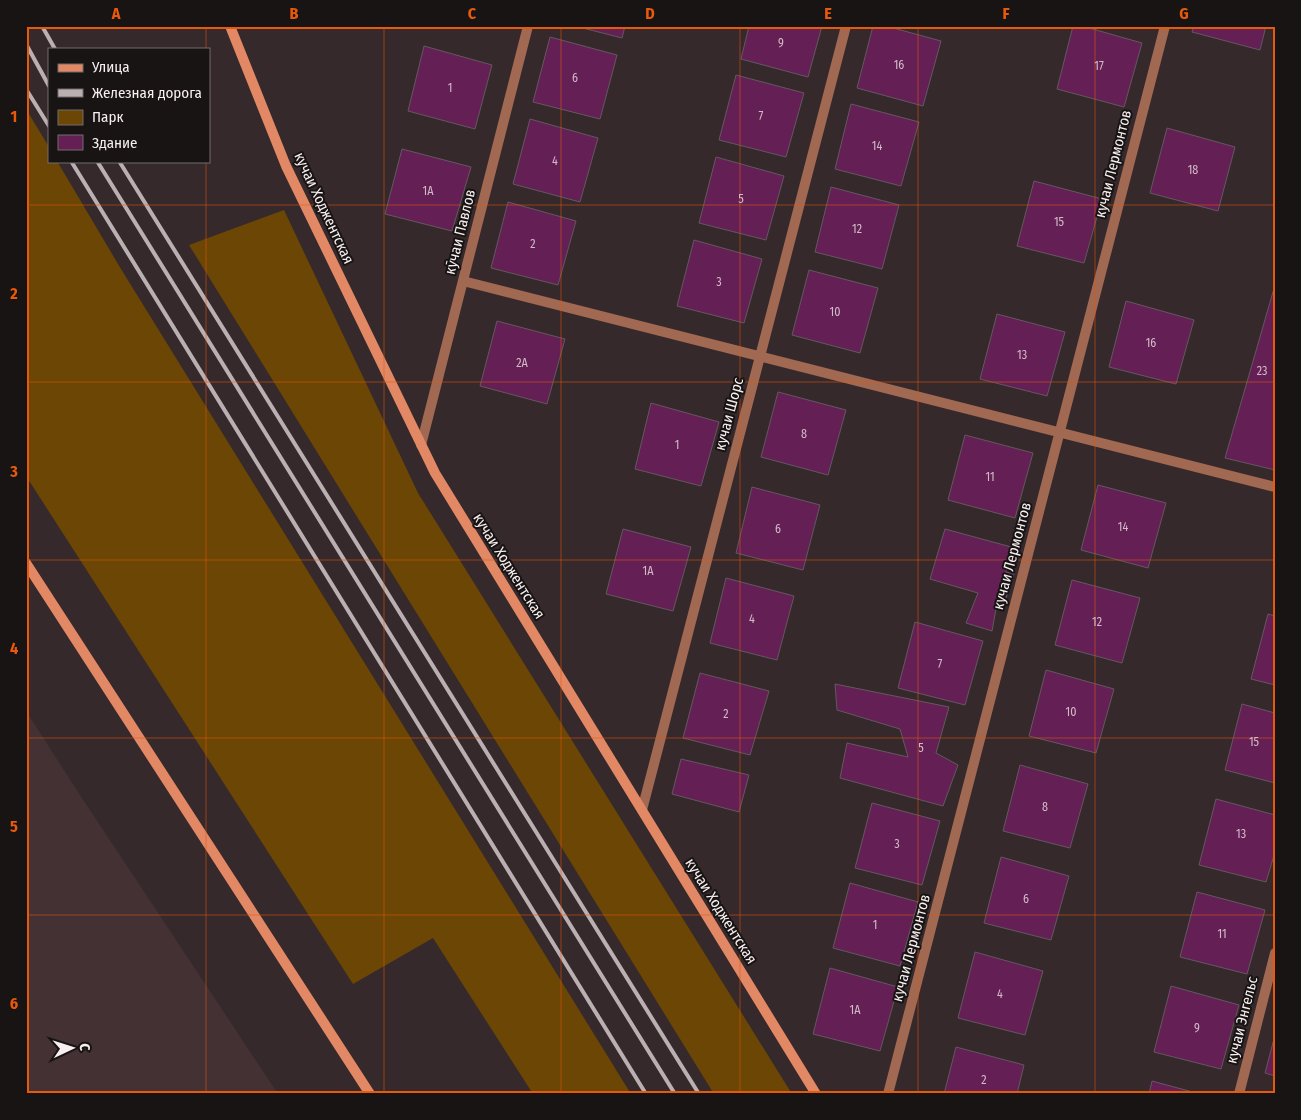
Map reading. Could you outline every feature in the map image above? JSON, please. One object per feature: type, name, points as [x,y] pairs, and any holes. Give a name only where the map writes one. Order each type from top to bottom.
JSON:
[{"type":"main road","name":"кучаи Ходжентская","points":[[230,26],[286,166],[435,473],[816,1094]]},
{"type":"main road","points":[[26,563],[370,1094]]},
{"type":"street","name":"кӯчаи Павлов","points":[[421,445],[528,26]]},
{"type":"street","name":"кучаи Шорс","points":[[642,810],[846,26]]},
{"type":"street","name":"кучаи Лермонтов","points":[[888,1094],[1165,26]]},
{"type":"street","points":[[463,281],[760,355],[1059,434],[1275,487]]},
{"type":"street","name":"кучаи Энгельс","points":[[1239,1094],[1275,954]]},
{"type":"shaded area","points":[[26,711],[78,792],[278,1094],[26,1094]]},
{"type":"green space","points":[[26,109],[48,145],[48,162],[58,162],[121,269],[631,1094],[533,1094],[433,938],[353,984],[26,476]]},
{"type":"green space","points":[[284,210],[418,493],[792,1094],[714,1094],[189,245]]},
{"type":"building","points":[[575,26],[625,26],[622,38]]},
{"type":"building","points":[[749,26],[822,26],[808,77],[741,59]]},
{"type":"building","points":[[873,26],[886,26],[941,41],[923,106],[857,88]]},
{"type":"building","points":[[1073,26],[1082,26],[1142,43],[1124,107],[1057,89]]},
{"type":"building","points":[[1194,26],[1266,26],[1260,50],[1192,32]]},
{"type":"building","points":[[550,37],[617,55],[600,119],[533,102]]},
{"type":"building","points":[[424,46],[492,65],[475,129],[408,111]]},
{"type":"building","points":[[736,75],[804,93],[786,157],[719,140]]},
{"type":"building","points":[[851,104],[919,122],[901,186],[835,169]]},
{"type":"building","points":[[530,119],[598,138],[580,202],[513,184]]},
{"type":"building","points":[[1167,128],[1235,147],[1218,211],[1150,193]]},
{"type":"building","points":[[402,149],[471,167],[452,231],[385,214]]},
{"type":"building","points":[[716,157],[784,176],[766,240],[699,223]]},
{"type":"building","points":[[1034,181],[1102,199],[1084,263],[1017,246]]},
{"type":"building","points":[[831,187],[899,205],[882,269],[815,252]]},
{"type":"building","points":[[508,202],[576,221],[558,285],[491,268]]},
{"type":"building","points":[[694,240],[762,259],[744,323],[677,306]]},
{"type":"building","points":[[809,270],[878,288],[860,353],[792,335]]},
{"type":"building","points":[[1275,285],[1275,470],[1225,458]]},
{"type":"building","points":[[1126,301],[1194,320],[1176,384],[1109,367]]},
{"type":"building","points":[[997,314],[1065,332],[1047,396],[980,379]]},
{"type":"building","points":[[497,321],[565,339],[547,404],[480,386]]},
{"type":"building","points":[[778,392],[846,410],[828,475],[761,457]]},
{"type":"building","points":[[651,403],[719,422],[701,486],[635,469]]},
{"type":"building","points":[[965,435],[1033,453],[1015,518],[948,500]]},
{"type":"building","points":[[1098,485],[1166,503],[1148,568],[1081,550]]},
{"type":"building","points":[[752,487],[820,505],[803,570],[736,553]]},
{"type":"building","points":[[623,529],[691,547],[673,611],[606,594]]},
{"type":"building","points":[[945,529],[1015,548],[1006,572],[1014,574],[1006,598],[998,598],[992,631],[966,623],[978,593],[930,579]]},
{"type":"building","points":[[726,578],[794,596],[777,660],[710,643]]},
{"type":"building","points":[[1072,580],[1140,598],[1122,663],[1055,645]]},
{"type":"building","points":[[1268,614],[1275,616],[1275,685],[1251,679]]},
{"type":"building","points":[[915,622],[983,641],[965,705],[898,688]]},
{"type":"building","points":[[1046,670],[1114,689],[1096,753],[1029,736]]},
{"type":"building","points":[[700,673],[769,691],[750,755],[683,738]]},
{"type":"building","points":[[835,684],[949,707],[936,753],[958,765],[943,806],[840,778],[847,743],[908,757],[900,729],[837,710]]},
{"type":"building","points":[[1242,704],[1275,713],[1275,783],[1225,770]]},
{"type":"building","points":[[681,759],[749,775],[739,812],[672,794]]},
{"type":"building","points":[[1020,765],[1088,784],[1070,848],[1003,831]]},
{"type":"building","points":[[1216,799],[1275,815],[1275,852],[1266,882],[1199,865]]},
{"type":"building","points":[[872,803],[940,821],[922,885],[855,868]]},
{"type":"building","points":[[1001,857],[1069,876],[1051,940],[984,923]]},
{"type":"building","points":[[850,883],[918,902],[900,966],[833,948]]},
{"type":"building","points":[[1197,892],[1265,910],[1247,974],[1180,957]]},
{"type":"building","points":[[975,952],[1043,971],[1025,1035],[958,1018]]},
{"type":"building","points":[[830,968],[898,987],[880,1051],[813,1034]]},
{"type":"building","points":[[1171,986],[1239,1005],[1221,1069],[1154,1052]]},
{"type":"building","points":[[1275,1035],[1275,1076],[1265,1073]]},
{"type":"building","points":[[956,1047],[1024,1065],[1017,1094],[944,1094]]},
{"type":"building","points":[[1152,1081],[1200,1094],[1149,1094]]},
{"type":"railway","points":[[42,26],[54,48]]},
{"type":"railway","points":[[26,44],[48,84]]},
{"type":"railway","points":[[26,89],[48,124]]},
{"type":"railway","points":[[72,162],[646,1094]]},
{"type":"railway","points":[[98,162],[675,1094]]},
{"type":"railway","points":[[120,162],[699,1094]]}]
